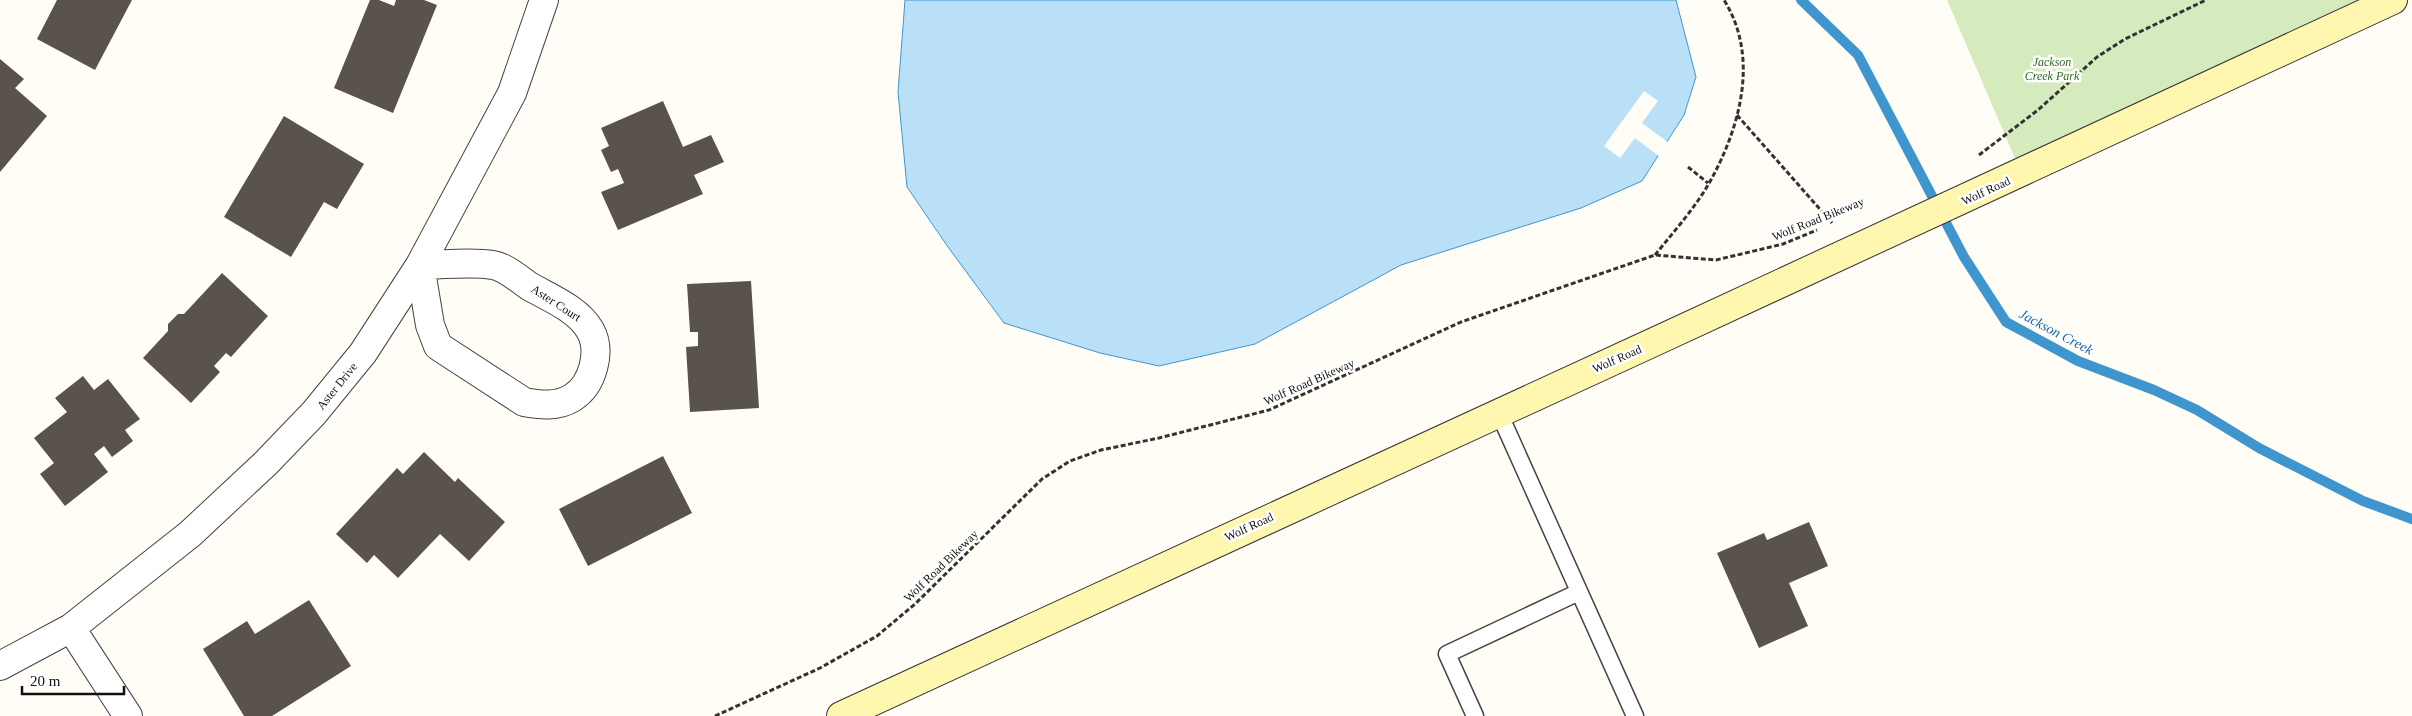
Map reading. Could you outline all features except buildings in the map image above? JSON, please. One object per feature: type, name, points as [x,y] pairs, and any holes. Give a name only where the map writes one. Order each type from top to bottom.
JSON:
[{"type":"main road","name":"Wolf Road","points":[[841,716],[1498,413],[1966,200],[2393,0]]},
{"type":"street","name":"Aster Drive","points":[[0,666],[71,628],[190,534],[266,463],[314,414],[362,353],[420,265],[512,93],[544,0]]},
{"type":"street","name":"Aster Court","points":[[420,265],[495,265],[580,316],[591,330],[596,345],[596,362],[588,380],[573,397],[558,403],[541,405],[524,402],[438,346],[430,325],[420,265]]},
{"type":"street","points":[[71,628],[128,716]]},
{"type":"lane","points":[[1498,413],[1635,716]]},
{"type":"lane","points":[[1474,716],[1447,654],[1579,592]]},
{"type":"path","points":[[1655,255],[1686,217],[1708,183],[1728,141],[1743,91],[1744,58],[1738,32],[1724,0]]},
{"type":"path","points":[[1972,160],[2038,110],[2097,57],[2126,39],[2206,0]]},
{"type":"path","points":[[1736,115],[1832,223]]},
{"type":"path","points":[[1688,167],[1708,183]]},
{"type":"path","name":"Wolf Road Bikeway","points":[[715,716],[820,668],[877,636],[915,604],[1042,479],[1070,461],[1101,450],[1159,438],[1270,410],[1461,322],[1655,255],[1716,260],[1783,244],[1841,220]]},
{"type":"green space","name":"Jackson Creek Park","points":[[1947,0],[2358,0],[2017,163]]},
{"type":"water","points":[[905,0],[1676,0],[1696,77],[1684,115],[1642,181],[1581,208],[1401,265],[1255,344],[1159,366],[1100,353],[1004,323],[948,247],[907,187],[898,92]]},
{"type":"pier","points":[[1644,91],[1658,101],[1642,123],[1669,143],[1660,157],[1635,138],[1620,158],[1604,146]]},
{"type":"waterway","name":"Jackson Creek","points":[[1801,0],[1858,55],[1964,257],[2006,322],[2078,361],[2154,390],[2197,410],[2259,448],[2363,501],[2412,519]]}]
